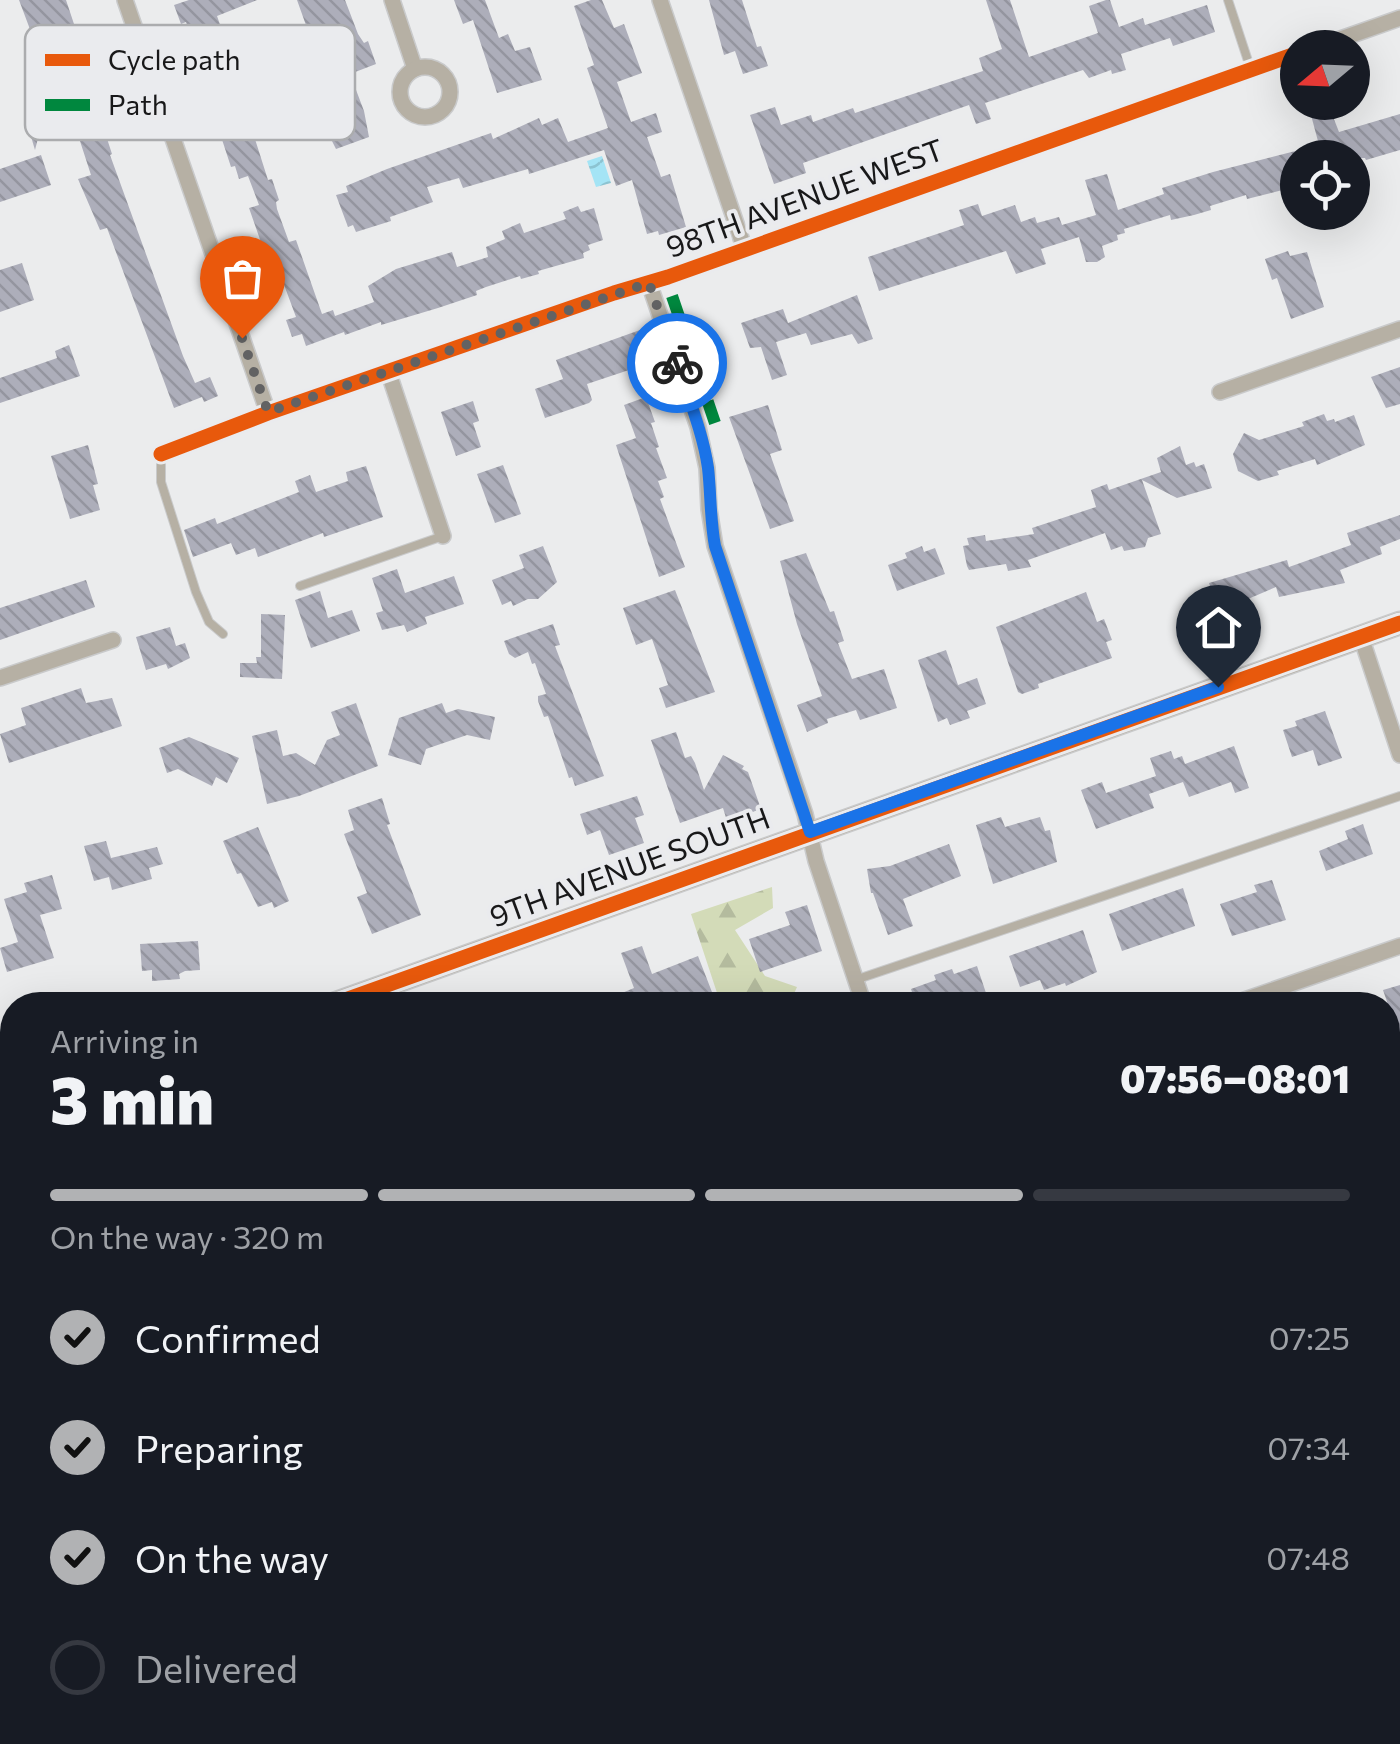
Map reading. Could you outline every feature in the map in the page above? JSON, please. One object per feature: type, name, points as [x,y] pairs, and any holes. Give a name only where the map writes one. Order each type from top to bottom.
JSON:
[{"type":"main road","name":"9TH AVENUE SOUTH","points":[[367,992],[1400,624]]},
{"type":"street","points":[[125,0],[134,25]]},
{"type":"street","points":[[392,0],[415,69]]},
{"type":"street","points":[[660,0],[745,250]]},
{"type":"street","points":[[1366,30],[1400,18]]},
{"type":"street","name":"98TH AVENUE WEST","points":[[161,454],[268,412],[745,250],[1280,60]]},
{"type":"street","points":[[174,140],[268,412]]},
{"type":"street","points":[[649,283],[698,427],[708,468],[708,508],[715,546],[859,992]]},
{"type":"street","points":[[1220,392],[1400,329]]},
{"type":"street","points":[[388,371],[443,536]]},
{"type":"street","points":[[1361,637],[1400,755]]},
{"type":"street","points":[[0,678],[113,640]]},
{"type":"street","points":[[1267,992],[1400,946]]},
{"type":"lane","points":[[1228,0],[1251,70]]},
{"type":"lane","points":[[161,454],[161,482],[196,592],[209,622],[224,634]]},
{"type":"lane","points":[[300,586],[443,536]]},
{"type":"lane","points":[[855,980],[1400,796]]},
{"type":"green space","points":[[772,887],[773,908],[735,930],[765,976],[797,987],[795,992],[717,992],[691,914]]},
{"type":"water","points":[[602,156],[611,183],[596,187],[587,161]]},
{"type":"building","points":[[19,0],[66,0],[74,25],[28,25]]},
{"type":"building","points":[[189,0],[257,0],[217,16],[220,25],[181,24],[174,5]]},
{"type":"building","points":[[297,0],[345,0],[355,25],[306,25]]},
{"type":"building","points":[[454,0],[485,0],[499,38],[508,34],[515,51],[530,47],[542,80],[497,93],[473,20],[463,24]]},
{"type":"building","points":[[602,0],[614,28],[624,24],[642,73],[617,82],[631,122],[656,113],[662,132],[647,137],[661,177],[670,174],[686,227],[659,235],[658,231],[647,234],[632,180],[616,186],[604,150],[529,174],[528,169],[463,188],[459,178],[427,187],[433,202],[356,232],[353,225],[348,227],[336,195],[348,192],[346,186],[387,169],[491,133],[493,139],[539,118],[542,125],[558,118],[568,142],[608,128],[587,68],[594,65],[574,6]]},
{"type":"building","points":[[709,0],[742,0],[757,47],[761,46],[768,66],[743,74],[735,51],[724,55]]},
{"type":"building","points":[[986,0],[1010,0],[1029,57],[1098,33],[1089,6],[1106,0],[1110,0],[1119,27],[1143,18],[1145,25],[1207,5],[1215,32],[1173,46],[1170,38],[1121,54],[1126,70],[1112,74],[1111,70],[1089,78],[1083,70],[985,103],[991,119],[976,124],[969,105],[803,163],[806,173],[774,184],[750,115],[775,107],[781,125],[811,115],[813,122],[853,108],[855,113],[983,71],[979,58],[1002,49]]},
{"type":"building","points":[[355,26],[364,43],[368,41],[376,64],[355,72]]},
{"type":"building","points":[[355,87],[369,137],[336,149],[332,140],[355,140]]},
{"type":"building","points":[[1400,114],[1400,150],[1370,159],[1370,140],[1318,140],[1312,120],[1334,120],[1339,132]]},
{"type":"building","points":[[80,140],[107,140],[183,356],[195,383],[210,377],[218,396],[204,402],[202,397],[174,408],[107,228],[100,230],[78,179],[91,175]]},
{"type":"building","points":[[222,140],[255,140],[279,200],[277,209],[289,242],[296,240],[322,314],[333,310],[335,316],[374,302],[368,286],[396,269],[452,252],[457,267],[488,257],[486,247],[505,239],[502,231],[520,223],[524,233],[566,219],[563,212],[578,206],[581,212],[594,208],[603,240],[588,245],[590,250],[583,253],[584,258],[486,287],[476,291],[477,295],[438,308],[306,346],[302,334],[292,337],[286,320],[296,317],[280,274],[267,279],[259,253],[264,251],[249,208],[259,205],[248,176],[239,179],[235,166],[231,167]]},
{"type":"building","points":[[41,155],[51,185],[0,202],[0,169]]},
{"type":"building","points":[[1280,155],[1280,191],[1247,199],[1246,195],[1194,215],[1171,220],[1170,215],[1124,229],[1125,233],[1117,235],[1118,240],[1102,246],[1105,257],[1097,262],[1086,262],[1079,237],[1041,249],[1046,264],[1016,274],[1006,251],[879,291],[868,257],[964,225],[959,210],[978,204],[982,216],[1015,205],[1021,222],[1035,217],[1037,223],[1059,217],[1062,225],[1096,215],[1085,180],[1107,174],[1118,210],[1164,194],[1162,188]]},
{"type":"building","points":[[1288,251],[1290,256],[1307,252],[1324,307],[1291,319],[1277,278],[1272,280],[1265,259]]},
{"type":"building","points":[[22,263],[34,300],[0,312],[0,270]]},
{"type":"building","points":[[857,295],[873,339],[858,344],[852,334],[811,345],[806,333],[776,342],[787,375],[772,380],[761,347],[750,348],[741,323],[783,309],[788,323]]},
{"type":"building","points":[[640,330],[650,358],[634,363],[635,368],[587,384],[592,400],[589,403],[545,418],[535,389],[563,379],[556,360]]},
{"type":"building","points":[[69,345],[80,376],[0,403],[0,378],[57,358],[55,351]]},
{"type":"building","points":[[1400,367],[1400,404],[1386,408],[1371,377]]},
{"type":"building","points":[[646,397],[655,422],[651,423],[659,447],[656,448],[667,478],[658,481],[664,497],[660,499],[685,567],[659,577],[616,445],[636,438],[624,405]]},
{"type":"building","points":[[473,401],[479,421],[473,423],[481,447],[456,456],[441,412]]},
{"type":"building","points":[[768,405],[782,450],[770,454],[794,521],[770,529],[729,417]]},
{"type":"building","points":[[1324,414],[1327,421],[1335,422],[1354,415],[1365,445],[1317,465],[1315,459],[1258,481],[1238,471],[1233,454],[1244,433],[1259,440],[1304,426],[1302,422]]},
{"type":"building","points":[[88,445],[100,510],[70,519],[51,456]]},
{"type":"building","points":[[1180,446],[1186,465],[1204,464],[1212,488],[1177,498],[1142,480],[1161,534],[1148,538],[1145,547],[1124,551],[1122,546],[1111,550],[1105,533],[1028,560],[1031,567],[1008,571],[1006,564],[969,570],[963,546],[969,545],[967,538],[985,535],[986,541],[1034,534],[1032,528],[1096,507],[1091,490],[1107,484],[1109,490],[1161,472],[1157,458]]},
{"type":"building","points":[[503,465],[521,514],[495,523],[477,474]]},
{"type":"building","points":[[366,466],[383,517],[324,537],[323,533],[258,557],[255,548],[236,555],[231,543],[193,557],[184,530],[215,518],[217,524],[299,492],[295,481],[310,475],[316,492],[348,481],[346,472]]},
{"type":"building","points":[[1400,515],[1400,539],[1380,547],[1382,554],[1340,570],[1345,583],[1279,597],[1276,587],[1248,599],[1251,607],[1221,618],[1209,583],[1287,560],[1289,567],[1351,545],[1347,533]]},
{"type":"building","points":[[543,546],[557,582],[538,599],[502,605],[492,580],[524,568],[519,555]]},
{"type":"building","points":[[922,546],[924,552],[935,548],[945,574],[897,591],[888,565],[907,558],[905,553]]},
{"type":"building","points":[[806,553],[830,612],[834,611],[844,641],[838,643],[852,679],[884,669],[897,708],[860,720],[856,710],[827,719],[828,723],[807,732],[797,705],[822,696],[780,561]]},
{"type":"building","points":[[397,569],[405,593],[454,576],[464,604],[425,617],[427,624],[407,632],[404,625],[382,630],[376,613],[383,611],[372,578]]},
{"type":"building","points":[[86,580],[95,607],[0,640],[0,608]]},
{"type":"building","points":[[675,590],[715,692],[666,708],[659,688],[668,685],[652,639],[636,645],[623,608]]},
{"type":"building","points":[[320,591],[328,618],[352,610],[360,631],[311,648],[295,600]]},
{"type":"building","points":[[1086,592],[1097,622],[1104,619],[1112,640],[1106,642],[1112,658],[1038,684],[1039,688],[1018,692],[996,627]]},
{"type":"building","points":[[261,614],[285,615],[282,679],[240,677],[240,663],[257,663],[256,657],[261,657]]},
{"type":"building","points":[[553,624],[560,645],[555,646],[604,776],[575,786],[548,716],[544,717],[538,701],[538,696],[546,694],[535,663],[532,664],[528,652],[515,658],[509,654],[504,641]]},
{"type":"building","points":[[170,627],[176,646],[185,643],[190,658],[168,669],[166,664],[146,670],[136,637]]},
{"type":"building","points":[[946,650],[958,685],[977,678],[986,704],[967,711],[970,718],[950,725],[947,718],[938,722],[918,660]]},
{"type":"building","points":[[81,688],[86,703],[112,698],[122,726],[9,763],[0,734],[26,725],[21,708]]},
{"type":"building","points":[[356,703],[378,766],[267,804],[252,736],[277,730],[283,756],[296,753],[315,765],[327,740],[340,735],[331,712]]},
{"type":"building","points":[[442,703],[446,713],[458,709],[495,717],[490,740],[467,735],[426,749],[421,765],[388,755],[399,718]]},
{"type":"building","points":[[1325,711],[1342,758],[1318,766],[1313,750],[1292,757],[1283,730],[1297,726],[1295,721]]},
{"type":"building","points":[[676,732],[685,758],[691,756],[695,763],[704,790],[723,755],[744,766],[761,809],[727,821],[723,808],[680,823],[651,740]]},
{"type":"building","points":[[189,737],[239,758],[227,783],[216,777],[212,786],[178,769],[167,773],[159,748]]},
{"type":"building","points":[[1234,746],[1249,788],[1235,793],[1231,782],[1189,797],[1183,782],[1149,794],[1154,808],[1096,829],[1081,790],[1102,782],[1106,793],[1156,776],[1150,758],[1171,751],[1174,759],[1182,756],[1185,764]]},
{"type":"building","points":[[637,796],[644,815],[635,818],[644,843],[609,855],[600,830],[587,835],[580,814]]},
{"type":"building","points":[[382,798],[390,824],[387,825],[421,915],[372,934],[357,897],[367,893],[344,834],[354,830],[348,810]]},
{"type":"building","points":[[1001,817],[1005,827],[1040,817],[1045,831],[1050,830],[1057,862],[993,884],[976,825]]},
{"type":"building","points":[[1363,824],[1373,854],[1326,871],[1319,851],[1348,839],[1345,831]]},
{"type":"building","points":[[258,827],[289,901],[274,908],[272,902],[258,907],[241,873],[237,874],[223,841]]},
{"type":"building","points":[[106,841],[111,858],[157,847],[163,864],[149,868],[152,879],[112,890],[109,877],[94,881],[84,846]]},
{"type":"building","points":[[949,844],[961,876],[903,899],[913,926],[888,935],[871,893],[867,869],[890,866]]},
{"type":"building","points":[[52,875],[62,909],[40,915],[54,958],[7,972],[0,948],[18,942],[4,899],[27,892],[24,883]]},
{"type":"building","points":[[1272,880],[1286,920],[1232,936],[1220,904],[1257,892],[1254,885]]},
{"type":"building","points":[[1183,888],[1195,926],[1122,951],[1109,914]]},
{"type":"building","points":[[807,905],[822,951],[760,972],[749,939],[790,925],[785,912]]},
{"type":"building","points":[[1083,930],[1097,972],[1066,986],[1065,983],[1044,990],[1040,980],[1020,987],[1009,956]]},
{"type":"building","points":[[198,941],[200,970],[185,971],[179,974],[180,979],[152,981],[152,970],[142,971],[140,944]]},
{"type":"building","points":[[642,946],[652,974],[698,956],[712,992],[624,992],[634,988],[621,953]]},
{"type":"building","points":[[977,966],[986,992],[912,992],[911,989],[936,980],[934,975],[952,969],[954,974]]},
{"type":"building","points":[[1400,985],[1400,992],[1383,990]]},
{"type":"marked path","points":[[672,296],[715,423]]},
{"type":"cycle path","points":[[161,454],[268,413],[668,277],[1280,59]]},
{"type":"cycle path","points":[[367,992],[1400,623]]},
{"type":"way so far","points":[[242,338],[268,412],[649,283],[677,363]]},
{"type":"route","points":[[677,363],[708,468],[708,508],[715,546],[810,832],[1218,687]]}]
